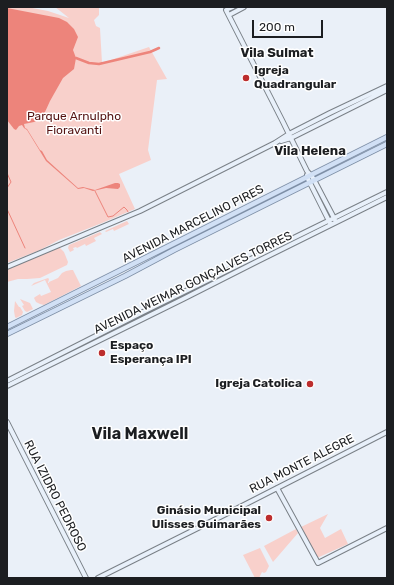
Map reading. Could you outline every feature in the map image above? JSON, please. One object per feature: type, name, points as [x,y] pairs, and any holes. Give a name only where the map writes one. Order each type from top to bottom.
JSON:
[{"type":"main road","points":[[233,7],[226,10],[332,222]]},
{"type":"main road","points":[[229,15],[244,7]]},
{"type":"main road","points":[[290,136],[330,113],[387,86]]},
{"type":"main road","points":[[7,267],[128,217],[275,143],[387,90]]},
{"type":"main road","name":"AVENIDA MARCELINO PIRES","points":[[7,328],[387,137]]},
{"type":"main road","name":"AVENIDA MARCELINO PIRES","points":[[7,334],[387,144]]},
{"type":"main road","name":"AVENIDA WEIMAR GONÇALVES TORRES","points":[[7,386],[332,222],[387,192]]},
{"type":"main road","name":"AVENIDA WEIMAR GONÇALVES TORRES","points":[[7,381],[143,312],[387,197]]},
{"type":"main road","points":[[232,215],[235,220]]},
{"type":"main road","points":[[196,233],[198,238]]},
{"type":"main road","points":[[46,308],[48,313]]},
{"type":"main road","name":"RUA IZIDRO PEDROSO","points":[[7,422],[86,578]]},
{"type":"main road","name":"RUA MONTE ALEGRE","points":[[98,578],[387,432]]},
{"type":"main road","points":[[277,488],[318,563],[387,528]]},
{"type":"green space","name":"Parque Arnulpho Fioravanti","points":[[7,7],[27,7],[48,11],[69,18],[55,7],[99,7],[99,15],[94,20],[96,26],[100,28],[102,63],[149,47],[167,79],[157,80],[148,150],[151,160],[119,174],[135,209],[7,263]]},
{"type":"green space","points":[[127,221],[129,224],[114,231],[113,229],[106,232],[105,231]]},
{"type":"green space","points":[[100,232],[102,234],[94,238],[96,241],[86,246],[85,244],[77,248],[73,248],[74,250],[70,252],[68,248],[69,245]]},
{"type":"green space","points":[[58,248],[64,252],[68,262],[67,265],[40,278],[18,279],[7,282],[7,269]]},
{"type":"green space","points":[[73,270],[81,286],[44,305],[36,302],[35,297],[40,294],[41,296],[51,292],[45,280],[31,286],[34,283],[48,278],[49,283],[58,278],[62,273]]},
{"type":"green space","points":[[20,299],[30,303],[33,309],[27,312],[25,311],[22,306],[24,305]]},
{"type":"green space","points":[[15,301],[23,312],[22,315],[16,318],[14,311]]},
{"type":"green space","points":[[328,514],[320,528],[325,538],[341,529],[348,544],[317,558],[301,527]]},
{"type":"green space","points":[[296,529],[298,533],[273,562],[264,546]]},
{"type":"green space","points":[[260,548],[269,566],[266,572],[262,572],[259,578],[255,578],[243,555]]},
{"type":"shaded area","points":[[7,8],[59,18],[67,22],[74,29],[78,37],[73,50],[76,58],[74,69],[63,78],[41,119],[24,124],[25,128],[27,129],[47,160],[78,188],[83,187],[95,190],[118,183],[120,184],[120,187],[118,189],[106,188],[93,191],[84,188],[78,189],[46,161],[27,130],[24,128],[22,125],[16,130],[7,120]]},
{"type":"waterway","points":[[76,58],[89,63],[99,64],[150,52],[159,48]]},
{"type":"waterway","points":[[7,173],[11,182],[7,188]]},
{"type":"waterway","points":[[95,191],[108,217],[113,216],[124,207],[128,212]]},
{"type":"waterway","points":[[7,209],[25,248]]},
{"type":"place","name":"Igreja Quadrangular","points":[[246,78]]},
{"type":"place","name":"Espaço Esperança IPI","points":[[102,353]]},
{"type":"place","name":"Igreja Catolica","points":[[310,384]]},
{"type":"place","name":"Ginásio Municipal Ulisses Guimarães","points":[[269,518]]},
{"type":"district","name":"Vila Sulmat","points":[[277,53]]},
{"type":"district","name":"Vila Helena","points":[[310,151]]},
{"type":"district","name":"Vila Maxwell","points":[[140,434]]}]
